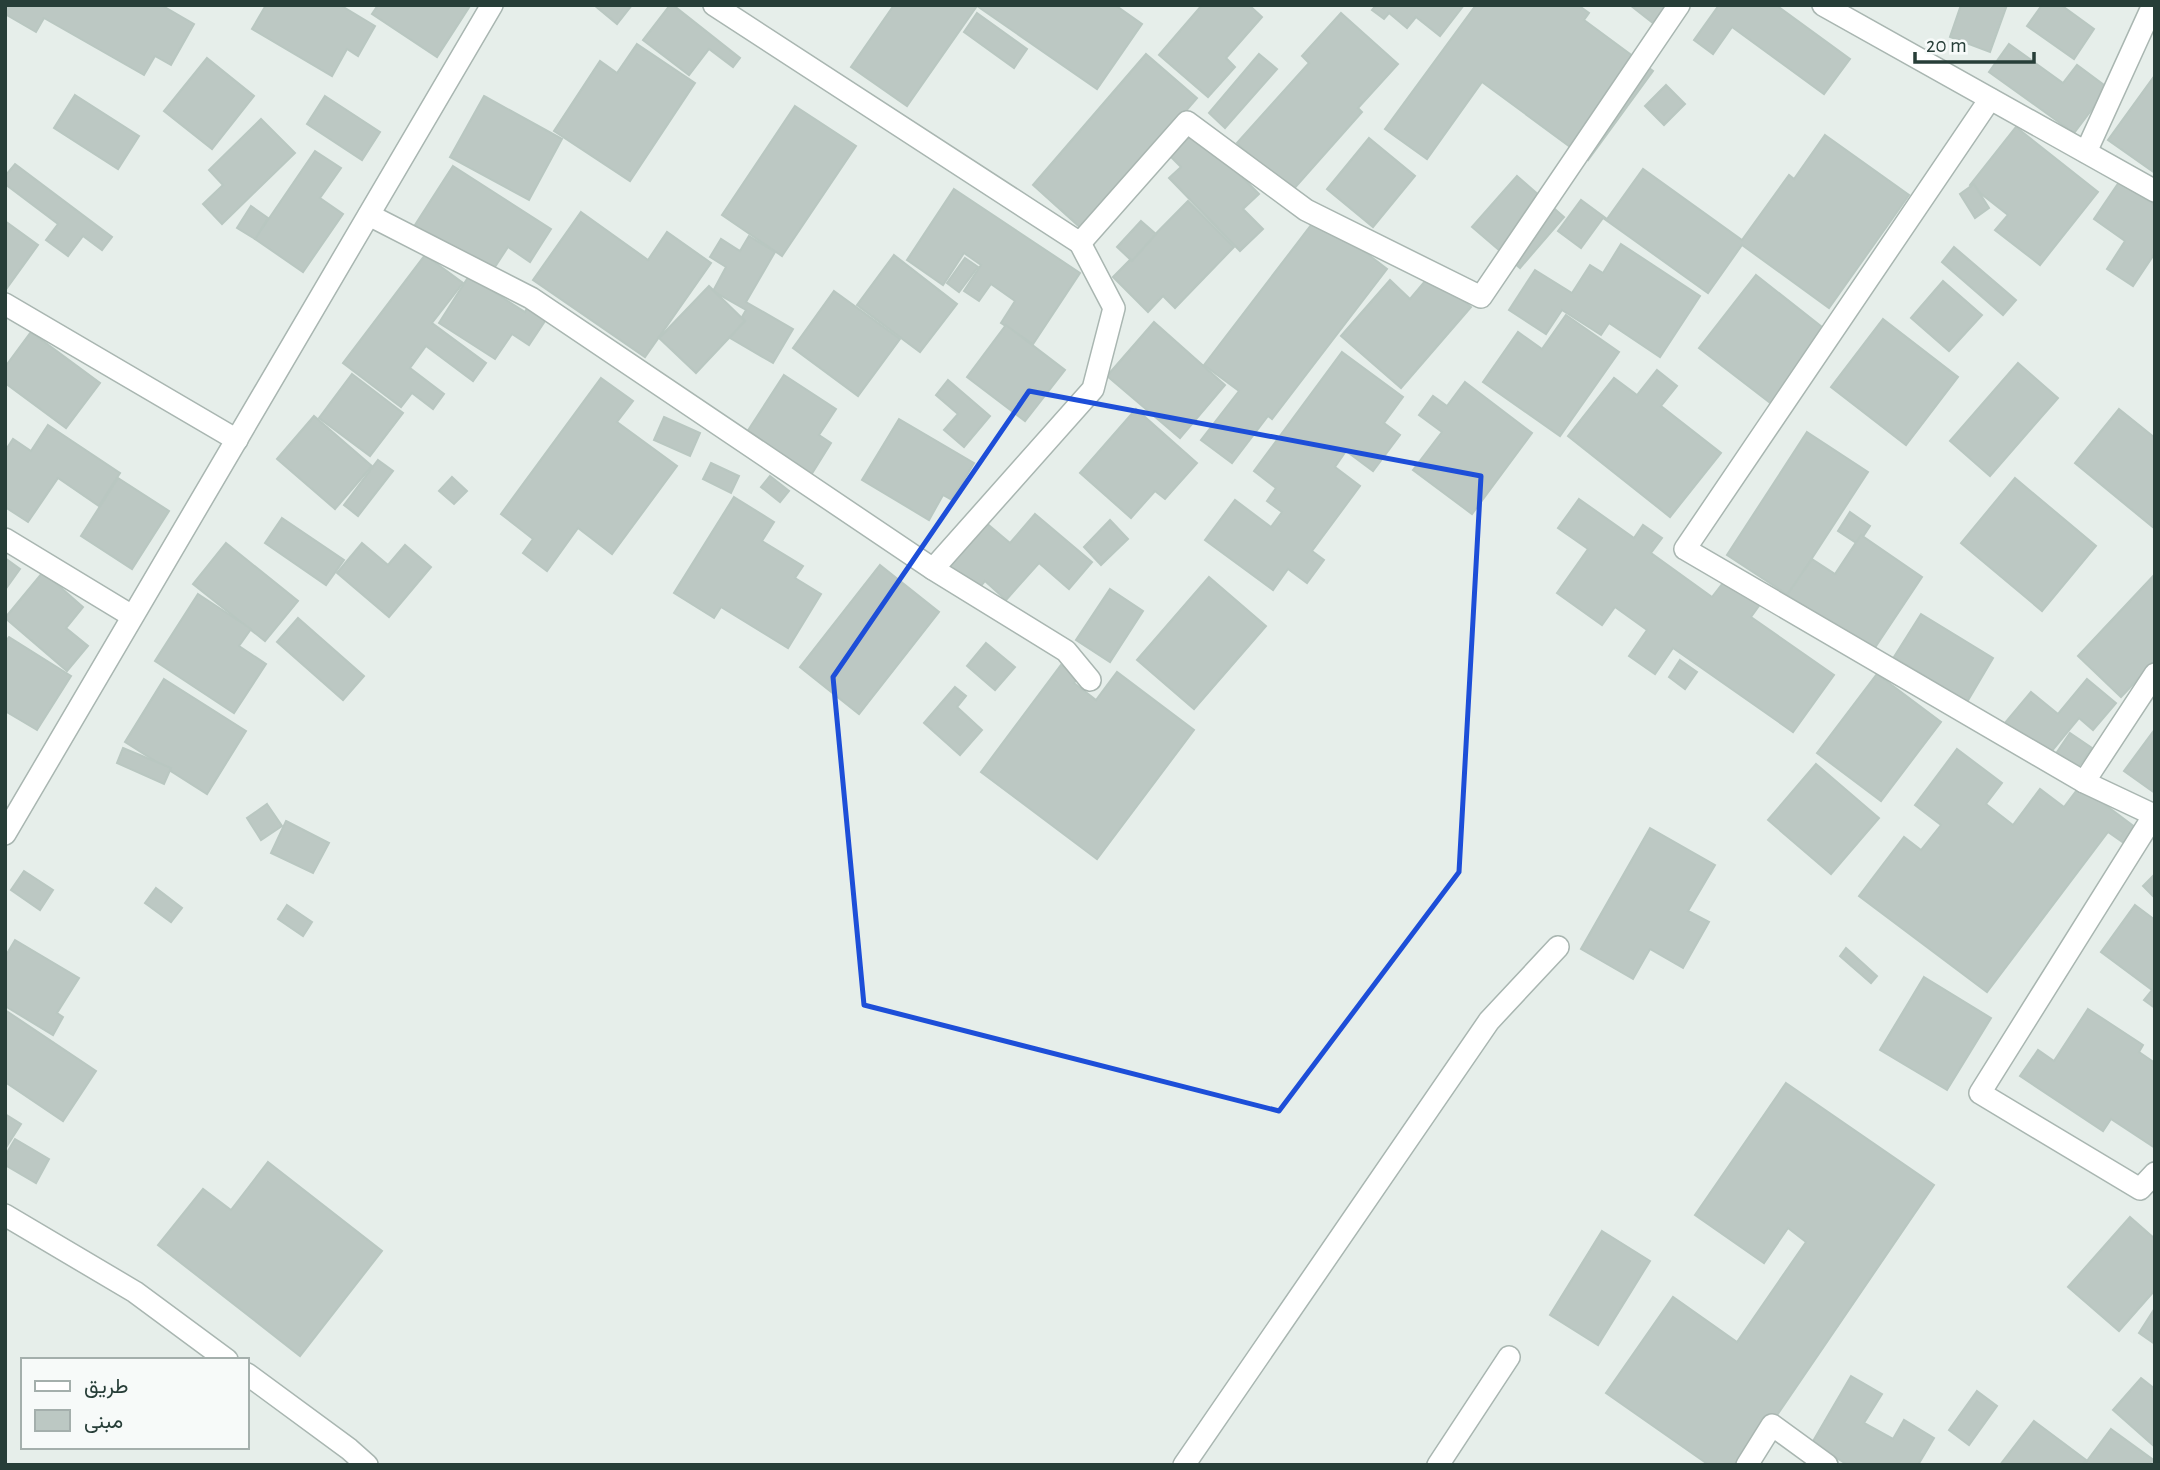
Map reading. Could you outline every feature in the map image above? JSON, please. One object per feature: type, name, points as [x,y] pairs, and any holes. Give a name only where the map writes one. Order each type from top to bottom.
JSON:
[{"type":"street","points":[[5,834],[492,5]]},
{"type":"street","points":[[714,5],[1080,243],[1114,309],[1093,389],[933,569]]},
{"type":"street","points":[[1080,243],[1186,122],[1306,210],[1482,297],[1679,5]]},
{"type":"street","points":[[1823,5],[2155,191]]},
{"type":"street","points":[[2086,152],[2153,5]]},
{"type":"street","points":[[1990,99],[1685,549],[2084,782],[2154,815],[1980,1093],[2140,1189],[2155,1173]]},
{"type":"street","points":[[369,215],[531,298],[933,569],[1066,651],[1090,680]]},
{"type":"street","points":[[5,304],[237,440]]},
{"type":"street","points":[[5,539],[132,616]]},
{"type":"street","points":[[2084,782],[2155,674]]},
{"type":"street","points":[[1184,1465],[1489,1021],[1558,947]]},
{"type":"street","points":[[5,1215],[135,1292],[225,1358]]},
{"type":"street","points":[[1438,1465],[1508,1357]]},
{"type":"street","points":[[248,1375],[349,1448],[367,1465]]},
{"type":"street","points":[[1747,1465],[1772,1425],[1827,1465]]},
{"type":"highlighted area","points":[[1029,391],[1481,476],[1459,872],[1279,1111],[864,1005],[833,677]]},
{"type":"building","points":[[5,5],[161,5],[194,24],[171,65],[155,56],[144,75],[44,18],[36,32],[5,14]]},
{"type":"building","points":[[266,5],[340,5],[375,26],[358,56],[347,49],[332,76],[252,29]]},
{"type":"building","points":[[378,5],[470,6],[437,57],[372,14]]},
{"type":"building","points":[[594,5],[632,5],[617,24]]},
{"type":"building","points":[[670,5],[740,58],[733,67],[709,49],[689,75],[643,40]]},
{"type":"building","points":[[894,5],[1115,5],[1142,24],[1097,89],[977,6],[907,106],[851,67]]},
{"type":"building","points":[[1202,5],[1249,5],[1262,17],[1226,58],[1235,67],[1208,97],[1159,55]]},
{"type":"building","points":[[1376,5],[1464,5],[1440,36],[1416,17],[1407,28],[1389,13],[1384,19],[1372,10]]},
{"type":"building","points":[[1476,5],[1578,5],[1589,13],[1584,20],[1653,71],[1588,160],[1482,82],[1427,159],[1385,129]]},
{"type":"building","points":[[1630,5],[1667,5],[1653,23]]},
{"type":"building","points":[[1719,5],[1776,5],[1850,59],[1824,94],[1732,27],[1713,54],[1694,40]]},
{"type":"building","points":[[1961,5],[2007,5],[1990,52],[1950,37]]},
{"type":"building","points":[[2042,5],[2061,5],[2094,29],[2074,59],[2027,26]]},
{"type":"building","points":[[977,13],[1027,49],[1014,68],[964,32]]},
{"type":"building","points":[[1341,13],[1398,64],[1358,108],[1362,112],[1291,192],[1237,143],[1309,63],[1302,56]]},
{"type":"building","points":[[637,44],[695,83],[630,181],[554,131],[600,61],[617,73]]},
{"type":"building","points":[[2009,44],[2063,83],[2077,65],[2108,88],[2074,133],[1989,72]]},
{"type":"building","points":[[1146,54],[1197,98],[1083,230],[1033,185]]},
{"type":"building","points":[[1259,54],[1277,69],[1225,128],[1209,113]]},
{"type":"building","points":[[207,58],[254,96],[212,149],[164,111]]},
{"type":"building","points":[[2155,75],[2155,173],[2108,140]]},
{"type":"building","points":[[1666,85],[1685,104],[1664,125],[1645,106]]},
{"type":"building","points":[[75,95],[139,136],[118,169],[54,128]]},
{"type":"building","points":[[325,96],[380,132],[362,160],[307,124]]},
{"type":"building","points":[[484,96],[562,139],[529,200],[450,157]]},
{"type":"building","points":[[795,106],[856,146],[782,256],[722,215]]},
{"type":"building","points":[[261,119],[295,153],[222,224],[203,204],[223,185],[209,170]]},
{"type":"building","points":[[2016,127],[2098,192],[2040,265],[1995,230],[2008,215],[1970,185]]},
{"type":"building","points":[[1196,130],[1259,194],[1243,209],[1263,229],[1240,251],[1169,178],[1181,167],[1170,156]]},
{"type":"building","points":[[1825,135],[1909,195],[1829,308],[1742,245],[1708,293],[1603,218],[1581,248],[1558,231],[1581,200],[1607,219],[1643,169],[1742,240],[1789,175],[1794,179]]},
{"type":"building","points":[[1369,138],[1415,176],[1373,227],[1327,189]]},
{"type":"building","points":[[315,151],[341,168],[320,198],[343,214],[303,272],[255,239]]},
{"type":"building","points":[[15,164],[112,237],[102,250],[83,236],[68,256],[46,240],[58,224],[5,184],[5,176]]},
{"type":"building","points":[[453,166],[551,229],[530,262],[508,247],[491,273],[415,225]]},
{"type":"building","points":[[1517,176],[1564,217],[1520,268],[1472,227]]},
{"type":"building","points":[[2119,182],[2155,205],[2155,253],[2133,286],[2107,269],[2125,241],[2094,219]]},
{"type":"building","points":[[1974,184],[1989,208],[1975,218],[1960,194]]},
{"type":"building","points":[[954,189],[1080,273],[1033,344],[1001,323],[1015,301],[991,284],[979,301],[964,291],[981,265],[964,253],[943,285],[907,260]]},
{"type":"building","points":[[1188,201],[1234,247],[1175,308],[1163,296],[1148,312],[1113,277]]},
{"type":"building","points":[[251,206],[268,218],[255,239],[237,228]]},
{"type":"building","points":[[581,212],[648,260],[667,232],[711,263],[645,357],[533,280]]},
{"type":"building","points":[[1318,216],[1387,269],[1272,419],[1268,416],[1232,463],[1201,440],[1239,391],[1204,365]]},
{"type":"building","points":[[5,221],[38,245],[7,288],[5,286]]},
{"type":"building","points":[[1141,221],[1156,234],[1132,261],[1117,247]]},
{"type":"building","points":[[749,236],[775,252],[746,302],[793,329],[773,363],[730,338],[746,310],[713,291],[726,267],[710,257],[721,239],[740,251]]},
{"type":"building","points":[[1621,244],[1700,296],[1660,357],[1609,323],[1601,335],[1562,310],[1546,334],[1509,310],[1535,270],[1572,293],[1590,265],[1603,273]]},
{"type":"building","points":[[1954,247],[2016,300],[2003,315],[1942,262]]},
{"type":"building","points":[[425,255],[463,283],[432,323],[486,363],[473,381],[426,346],[410,368],[444,394],[433,409],[412,393],[401,407],[343,363]]},
{"type":"building","points":[[894,255],[957,304],[920,352],[857,305]]},
{"type":"building","points":[[965,258],[978,267],[959,292],[947,283]]},
{"type":"building","points":[[1432,273],[1471,307],[1401,388],[1341,336],[1390,280],[1410,299]]},
{"type":"building","points":[[1756,275],[1827,331],[1773,405],[1699,348]]},
{"type":"building","points":[[469,276],[525,312],[530,303],[549,315],[529,345],[512,334],[495,359],[439,323]]},
{"type":"building","points":[[1943,281],[1982,315],[1949,351],[1911,318]]},
{"type":"building","points":[[709,286],[745,321],[696,373],[659,338]]},
{"type":"building","points":[[834,291],[900,339],[858,396],[793,348]]},
{"type":"building","points":[[1566,315],[1619,352],[1560,436],[1483,382],[1518,332],[1542,349]]},
{"type":"building","points":[[1883,319],[1958,377],[1906,445],[1831,387]]},
{"type":"building","points":[[1154,322],[1225,385],[1180,438],[1107,376]]},
{"type":"building","points":[[1006,325],[1065,370],[1025,421],[967,377]]},
{"type":"building","points":[[31,332],[100,383],[66,428],[5,383],[5,367]]},
{"type":"building","points":[[1342,352],[1403,397],[1384,423],[1400,435],[1373,471],[1346,451],[1335,467],[1360,486],[1312,551],[1324,560],[1307,583],[1288,569],[1273,590],[1205,540],[1235,500],[1271,527],[1282,512],[1267,501],[1276,488],[1254,471]]},
{"type":"building","points":[[2018,363],[2058,398],[1990,476],[1950,441]]},
{"type":"building","points":[[1657,370],[1677,386],[1661,406],[1721,453],[1670,517],[1568,436],[1614,378],[1637,395]]},
{"type":"building","points":[[352,374],[403,413],[370,456],[319,418]]},
{"type":"building","points":[[784,375],[836,409],[819,435],[831,443],[811,475],[747,432]]},
{"type":"building","points":[[601,378],[633,401],[617,422],[677,466],[612,554],[578,528],[547,571],[523,553],[533,539],[501,514]]},
{"type":"building","points":[[948,380],[990,416],[964,447],[944,430],[958,414],[936,395]]},
{"type":"building","points":[[1465,382],[1532,433],[1472,514],[1413,470],[1442,432],[1419,415],[1433,396],[1447,406]]},
{"type":"building","points":[[1136,409],[1197,463],[1165,499],[1155,491],[1131,518],[1080,473]]},
{"type":"building","points":[[2119,409],[2155,438],[2155,529],[2075,463]]},
{"type":"building","points":[[314,416],[372,466],[335,509],[277,459]]},
{"type":"building","points":[[664,417],[700,433],[690,456],[654,440]]},
{"type":"building","points":[[899,419],[974,463],[952,500],[943,495],[929,520],[862,480]]},
{"type":"building","points":[[48,425],[120,473],[99,506],[58,478],[28,522],[5,507],[5,451],[13,439],[31,451]]},
{"type":"building","points":[[1807,432],[1868,472],[1788,595],[1727,555]]},
{"type":"building","points":[[378,460],[393,471],[358,516],[344,505]]},
{"type":"building","points":[[711,463],[739,476],[731,493],[703,479]]},
{"type":"building","points":[[770,476],[789,491],[780,502],[761,487]]},
{"type":"building","points":[[452,477],[467,491],[454,504],[439,491]]},
{"type":"building","points":[[118,478],[169,511],[132,569],[81,536]]},
{"type":"building","points":[[2015,478],[2096,546],[2042,611],[1961,543]]},
{"type":"building","points":[[734,497],[774,522],[762,541],[803,566],[795,578],[821,594],[788,648],[721,607],[714,618],[674,593]]},
{"type":"building","points":[[1579,499],[1634,538],[1643,525],[1662,538],[1651,553],[1712,597],[1726,579],[1761,603],[1751,617],[1834,675],[1793,732],[1673,648],[1655,674],[1629,656],[1647,630],[1615,607],[1602,625],[1557,593],[1588,549],[1558,528]]},
{"type":"building","points":[[1850,512],[1870,526],[1858,544],[1838,531]]},
{"type":"building","points":[[1035,514],[1092,562],[1069,589],[1039,563],[1006,600],[985,581],[977,591],[948,566],[985,522],[1010,543]]},
{"type":"building","points":[[282,518],[344,560],[326,585],[265,543]]},
{"type":"building","points":[[1110,520],[1128,539],[1101,565],[1084,547]]},
{"type":"building","points":[[1861,535],[1922,577],[1872,652],[1787,595],[1812,559],[1835,574]]},
{"type":"building","points":[[226,543],[298,601],[265,641],[193,584]]},
{"type":"building","points":[[362,543],[388,565],[405,545],[431,567],[389,617],[337,573]]},
{"type":"building","points":[[5,558],[20,569],[5,590]]},
{"type":"building","points":[[880,565],[939,612],[859,714],[800,667]]},
{"type":"building","points":[[43,572],[83,607],[66,628],[88,646],[67,671],[5,618]]},
{"type":"building","points":[[2155,574],[2155,661],[2121,697],[2078,656]]},
{"type":"building","points":[[1209,577],[1266,626],[1194,709],[1137,660]]},
{"type":"building","points":[[1110,589],[1143,611],[1110,662],[1076,640]]},
{"type":"building","points":[[198,594],[251,629],[239,646],[266,664],[234,713],[155,661]]},
{"type":"building","points":[[1921,614],[1993,658],[1967,702],[1894,657]]},
{"type":"building","points":[[298,618],[364,676],[343,700],[277,642]]},
{"type":"building","points":[[9,637],[71,676],[37,730],[5,711],[5,642]]},
{"type":"building","points":[[986,643],[1015,667],[995,690],[967,666]]},
{"type":"building","points":[[1680,660],[1697,672],[1685,689],[1669,677]]},
{"type":"building","points":[[1061,665],[1078,678],[1074,683],[1096,700],[1117,672],[1194,730],[1097,859],[981,772]]},
{"type":"building","points":[[1877,674],[1941,722],[1881,801],[1817,753]]},
{"type":"building","points":[[164,679],[246,731],[207,794],[125,742]]},
{"type":"building","points":[[2087,679],[2116,703],[2093,730],[2079,718],[2046,758],[2004,724],[2031,692],[2058,714]]},
{"type":"building","points":[[955,687],[966,696],[957,707],[982,730],[960,755],[924,723]]},
{"type":"building","points":[[2155,729],[2155,793],[2124,771]]},
{"type":"building","points":[[2070,733],[2092,748],[2074,773],[2053,758]]},
{"type":"building","points":[[123,748],[171,768],[164,784],[117,763]]},
{"type":"building","points":[[1957,749],[2002,783],[1986,804],[2013,825],[2040,789],[2064,807],[2080,786],[2140,831],[2128,846],[2108,832],[1987,992],[1859,896],[1904,837],[1921,850],[1941,825],[1915,805]]},
{"type":"building","points":[[1816,764],[1879,818],[1831,874],[1768,820]]},
{"type":"building","points":[[267,804],[282,826],[261,840],[247,818]]},
{"type":"building","points":[[286,821],[329,843],[313,873],[271,853]]},
{"type":"building","points":[[1650,828],[1715,865],[1688,911],[1709,922],[1683,968],[1650,949],[1633,979],[1581,949]]},
{"type":"building","points":[[24,871],[53,890],[40,910],[11,890]]},
{"type":"building","points":[[2155,874],[2155,898],[2143,886]]},
{"type":"building","points":[[156,888],[182,908],[171,922],[145,903]]},
{"type":"building","points":[[287,905],[312,922],[303,936],[278,919]]},
{"type":"building","points":[[2135,905],[2155,920],[2155,1008],[2144,1000],[2152,990],[2101,952]]},
{"type":"building","points":[[15,940],[79,978],[57,1013],[63,1017],[53,1035],[5,1006],[5,957]]},
{"type":"building","points":[[1846,948],[1877,976],[1871,983],[1840,956]]},
{"type":"building","points":[[1924,977],[1991,1018],[1947,1090],[1880,1050]]},
{"type":"building","points":[[2088,1009],[2143,1045],[2139,1052],[2155,1063],[2155,1148],[2111,1119],[2103,1131],[2020,1076],[2038,1050],[2054,1061]]},
{"type":"building","points":[[5,1010],[96,1071],[63,1121],[5,1082]]},
{"type":"building","points":[[1786,1083],[1934,1185],[1743,1465],[1709,1465],[1606,1393],[1673,1297],[1737,1342],[1806,1242],[1788,1228],[1764,1263],[1695,1215]]},
{"type":"building","points":[[5,1114],[21,1124],[5,1149]]},
{"type":"building","points":[[15,1139],[49,1159],[36,1183],[5,1165],[5,1156]]},
{"type":"building","points":[[268,1162],[382,1251],[300,1356],[158,1245],[203,1189],[231,1210]]},
{"type":"building","points":[[2130,1217],[2155,1239],[2155,1290],[2119,1331],[2068,1287]]},
{"type":"building","points":[[1602,1231],[1650,1261],[1598,1345],[1550,1315]]},
{"type":"building","points":[[2155,1308],[2155,1344],[2139,1333]]},
{"type":"building","points":[[1851,1376],[1882,1394],[1864,1423],[1893,1439],[1904,1420],[1934,1438],[1918,1465],[1848,1465],[1812,1443]]},
{"type":"building","points":[[2141,1378],[2155,1389],[2155,1447],[2113,1410]]},
{"type":"building","points":[[1977,1391],[1997,1406],[1969,1445],[1949,1430]]},
{"type":"building","points":[[2034,1421],[2086,1460],[2082,1465],[2000,1465]]},
{"type":"building","points":[[2111,1429],[2155,1461],[2155,1465],[2084,1465]]}]
